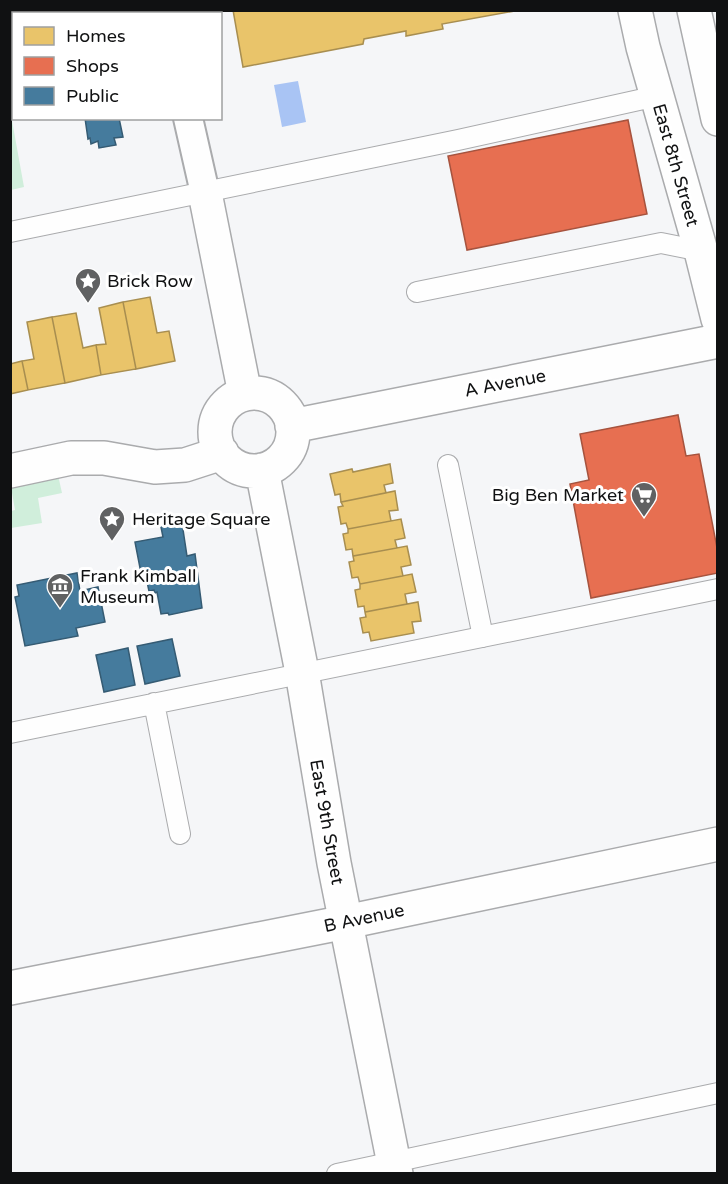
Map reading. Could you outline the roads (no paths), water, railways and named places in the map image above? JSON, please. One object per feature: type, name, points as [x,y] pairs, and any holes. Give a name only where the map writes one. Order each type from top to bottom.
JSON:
[{"type":"street","name":"East 8th Street","points":[[635,10],[643,47],[701,251],[717,319]]},
{"type":"street","points":[[694,10],[714,86],[717,119]]},
{"type":"street","points":[[188,120],[245,394]]},
{"type":"street","name":"A Avenue","points":[[292,426],[717,341]]},
{"type":"street","points":[[258,393],[271,396],[281,404],[292,426],[289,449],[282,459],[273,466],[250,471],[229,462],[217,442],[215,429],[218,417],[234,398],[258,393]]},
{"type":"street","points":[[10,471],[72,458],[104,458],[155,467],[185,465],[222,453]]},
{"type":"street","name":"East 9th Street","points":[[262,470],[302,672],[334,863],[395,1168]]},
{"type":"street","name":"B Avenue","points":[[10,988],[346,922],[717,844]]},
{"type":"lane","points":[[10,232],[458,140],[657,96]]},
{"type":"lane","points":[[417,292],[661,243],[701,251]]},
{"type":"lane","points":[[448,465],[483,638]]},
{"type":"lane","points":[[10,733],[717,589]]},
{"type":"lane","points":[[154,703],[180,834]]},
{"type":"lane","points":[[337,1173],[395,1168],[717,1093]]},
{"type":"water","points":[[298,81],[306,122],[282,127],[274,85]]},
{"type":"place","name":"Brick Row","points":[[88,304]]},
{"type":"place","name":"Big Ben Market","points":[[644,518]]},
{"type":"place","name":"Heritage Square","points":[[112,542]]},
{"type":"place","name":"Frank Kimball Museum","points":[[60,609]]}]
